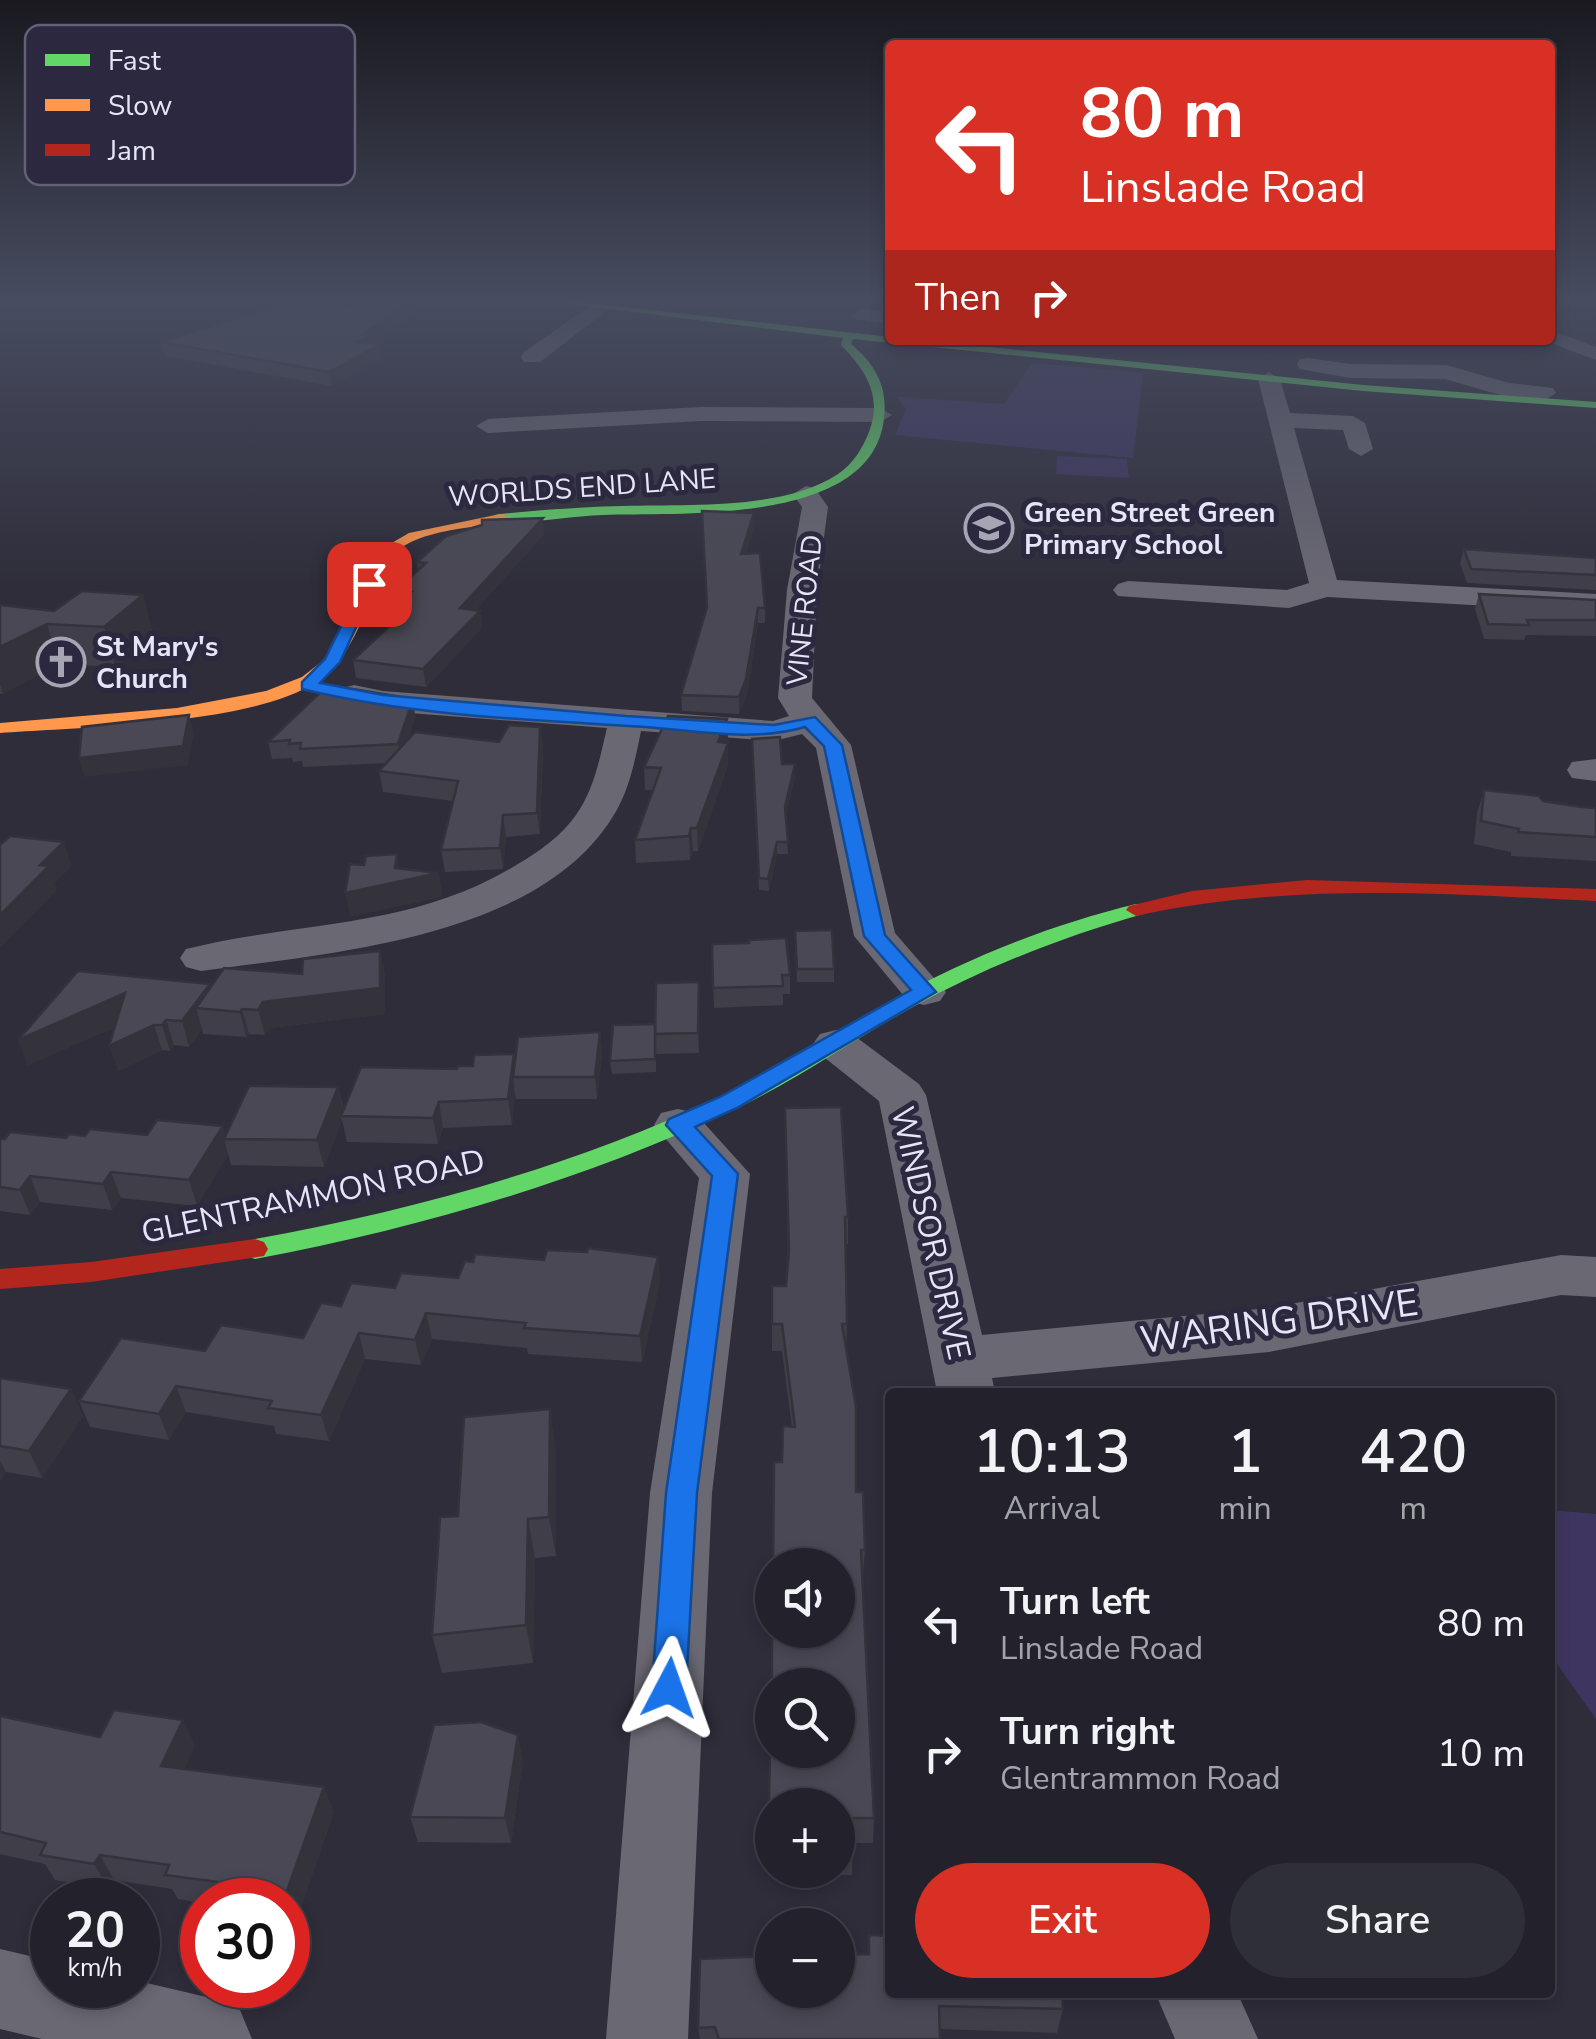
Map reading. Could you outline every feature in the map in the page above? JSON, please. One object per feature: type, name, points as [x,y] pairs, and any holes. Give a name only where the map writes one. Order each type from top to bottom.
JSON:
[{"type":"street","points":[[488,426],[701,414],[880,415],[878,397]]},
{"type":"street","points":[[1273,397],[1326,588]]},
{"type":"street","points":[[1549,397],[1595,406]]},
{"type":"street","name":"WORLDS END LANE","points":[[308,686],[332,662],[388,551],[412,535],[450,524],[498,518],[750,505],[806,494],[824,487],[864,456],[878,434],[880,415]]},
{"type":"street","points":[[1278,420],[1353,423],[1361,449]]},
{"type":"street","name":"VINE ROAD","points":[[806,494],[815,507],[802,590],[795,698],[808,721],[833,745],[875,936],[924,992]]},
{"type":"street","points":[[1128,590],[1289,599],[1326,588],[1596,603]]},
{"type":"street","points":[[0,728],[246,702],[308,686],[383,700],[626,721],[774,730],[808,721]]},
{"type":"street","points":[[201,958],[444,916],[498,895],[585,830],[610,782],[626,721]]},
{"type":"street","name":"GLENTRAMMON ROAD","points":[[0,1279],[206,1256],[385,1220],[518,1185],[609,1154],[728,1103],[924,992],[1088,924],[1155,906],[1246,888],[1320,885],[1596,895]]},
{"type":"street","name":"WINDSOR DRIVE","points":[[836,1044],[902,1095],[963,1376]]},
{"type":"street","points":[[647,2039],[681,1493],[725,1174],[678,1125]]},
{"type":"street","name":"WARING DRIVE","points":[[963,1376],[1269,1330],[1561,1275],[1596,1277]]},
{"type":"street","points":[[0,1988],[211,2039]]},
{"type":"street","points":[[1198,1998],[1217,2039]]},
{"type":"shaded area","points":[[897,397],[1004,404],[1009,397],[1140,397],[1133,458],[895,435],[906,409]]},
{"type":"shaded area","points":[[1057,456],[1127,459],[1129,478],[1056,474]]},
{"type":"shaded area","points":[[1555,1510],[1596,1514],[1596,1719],[1555,1661]]},
{"type":"building","points":[[702,511],[754,513],[741,554],[760,553],[765,608],[758,608],[746,679],[739,697],[681,695],[707,607]]},
{"type":"building","points":[[543,518],[460,608],[480,611],[423,669],[353,660],[410,607],[396,605],[411,592],[396,590],[426,563],[417,562],[446,536],[482,525],[482,520]]},
{"type":"building","points":[[1464,549],[1596,558],[1596,575],[1471,569]]},
{"type":"building","points":[[82,591],[143,595],[104,627],[47,624],[0,647],[0,605],[54,611]]},
{"type":"building","points":[[1479,594],[1596,600],[1596,620],[1488,624]]},
{"type":"building","points":[[328,685],[413,699],[398,744],[300,749],[301,743],[289,744],[290,740],[268,742]]},
{"type":"building","points":[[189,715],[183,746],[79,758],[82,727]]},
{"type":"building","points":[[668,716],[727,719],[718,742],[728,743],[697,828],[691,828],[689,836],[635,840],[661,768],[644,767]]},
{"type":"building","points":[[509,725],[540,727],[537,813],[503,815],[500,848],[441,850],[458,781],[379,771],[415,732],[499,742]]},
{"type":"building","points":[[780,737],[782,764],[795,764],[785,807],[788,842],[777,842],[768,879],[759,878],[752,739]]},
{"type":"building","points":[[1484,790],[1596,808],[1596,837],[1518,832],[1519,829],[1481,821]]},
{"type":"building","points":[[10,836],[64,842],[40,865],[49,866],[0,915],[0,845]]},
{"type":"building","points":[[397,854],[395,868],[439,873],[345,893],[350,864],[364,865],[366,856]]},
{"type":"building","points":[[832,930],[834,969],[797,969],[795,931]]},
{"type":"building","points":[[786,938],[790,975],[782,975],[783,986],[713,988],[712,944]]},
{"type":"building","points":[[380,951],[380,988],[263,1002],[258,1010],[240,1012],[196,1008],[224,968],[302,974],[303,959]]},
{"type":"building","points":[[78,971],[210,984],[182,1021],[166,1020],[109,1046],[125,993],[18,1040]]},
{"type":"building","points":[[699,982],[698,1033],[655,1034],[656,983]]},
{"type":"building","points":[[655,1024],[655,1059],[610,1061],[613,1025]]},
{"type":"building","points":[[600,1032],[595,1077],[513,1077],[518,1037]]},
{"type":"building","points":[[514,1054],[508,1099],[439,1102],[433,1118],[341,1116],[361,1067],[457,1069],[473,1066],[474,1055]]},
{"type":"building","points":[[249,1086],[338,1087],[317,1140],[224,1139]]},
{"type":"building","points":[[841,1107],[848,1217],[847,1324],[842,1324],[856,1407],[856,1492],[863,1492],[865,1550],[861,1550],[874,1818],[855,1818],[855,1788],[769,1788],[770,1768],[855,1768],[855,1668],[772,1668],[772,1648],[855,1648],[855,1548],[773,1548],[774,1462],[782,1462],[783,1426],[795,1427],[782,1324],[772,1324],[772,1286],[786,1286],[789,1251],[785,1108]]},
{"type":"building","points":[[157,1120],[223,1126],[189,1180],[111,1172],[103,1184],[30,1176],[20,1190],[0,1187],[0,1139],[10,1132],[66,1138],[69,1134],[85,1136],[90,1129],[147,1135]]},
{"type":"building","points":[[588,1248],[658,1257],[640,1336],[524,1328],[526,1323],[426,1313],[415,1340],[359,1333],[321,1415],[268,1408],[272,1401],[176,1386],[159,1414],[79,1401],[121,1338],[205,1351],[221,1325],[303,1338],[321,1303],[341,1306],[351,1283],[395,1288],[401,1273],[458,1278],[465,1261],[473,1262],[475,1254],[544,1260],[547,1250],[587,1252]]},
{"type":"building","points":[[0,1378],[71,1389],[29,1451],[0,1446]]},
{"type":"building","points":[[550,1409],[549,1517],[528,1519],[526,1625],[432,1635],[440,1517],[458,1516],[464,1417]]},
{"type":"building","points":[[114,1710],[183,1720],[161,1766],[324,1787],[292,1878],[188,1878],[165,1875],[169,1865],[100,1855],[94,1864],[40,1855],[46,1843],[0,1832],[0,1716],[100,1737]]},
{"type":"building","points":[[481,1722],[518,1735],[505,1818],[410,1817],[434,1725]]},
{"type":"building","points":[[869,1935],[885,1936],[885,1998],[1062,1998],[1063,2009],[939,2006],[940,2039],[719,2039],[715,2027],[698,2028],[700,1959],[755,1957],[755,2008],[855,2008],[855,1954],[869,1954]]},
{"type":"traffic: fast","points":[[500,518],[730,506],[810,492],[842,477],[866,455],[878,424],[878,397]]},
{"type":"traffic: fast","points":[[1488,397],[1596,405]]},
{"type":"traffic: fast","points":[[255,1249],[435,1209],[612,1152],[752,1091],[949,979],[1054,935],[1136,910]]},
{"type":"traffic: slow","points":[[0,728],[126,719],[227,706],[308,681],[332,662],[388,551],[414,536],[500,518]]},
{"type":"traffic: jam","points":[[1136,910],[1192,897],[1307,886],[1596,895]]},
{"type":"traffic: jam","points":[[0,1279],[91,1272],[255,1249]]},
{"type":"place","name":"Green Street Green Primary School","points":[[989,528]]},
{"type":"place","name":"St Mary's Church","points":[[61,662]]},
{"type":"route","points":[[369,584],[332,662],[308,686],[383,700],[626,721],[774,730],[808,721],[833,745],[875,936],[924,992],[728,1103],[678,1125],[725,1174],[681,1493],[669,1688]]}]
